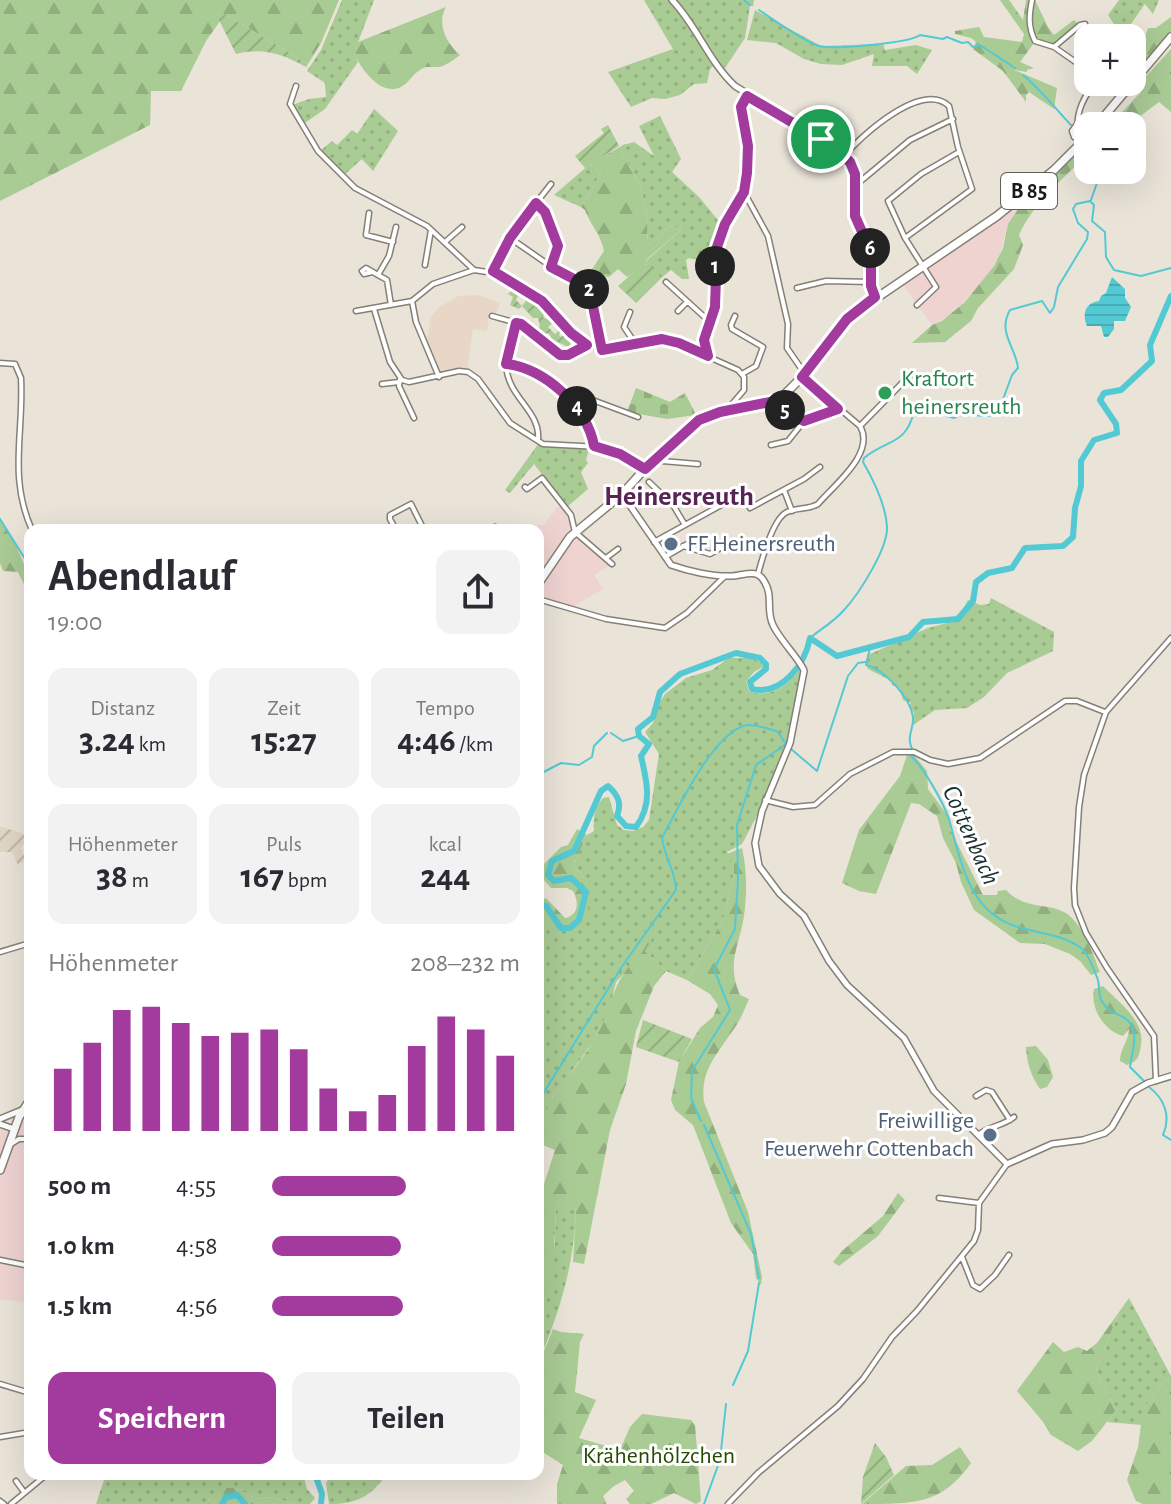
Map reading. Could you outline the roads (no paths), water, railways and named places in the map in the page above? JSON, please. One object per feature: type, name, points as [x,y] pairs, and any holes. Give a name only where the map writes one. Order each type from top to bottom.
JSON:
[{"type":"main road","points":[[1146,64],[1171,37]]},
{"type":"main road","points":[[1107,112],[1119,96]]},
{"type":"main road","name":"B 85","points":[[544,575],[575,532],[622,494],[656,457],[699,420],[725,411],[777,405],[847,319],[875,297],[964,240],[1035,185],[1074,149]]},
{"type":"main road","points":[[0,1170],[23,1109]]},
{"type":"street","points":[[672,0],[691,23],[723,73],[747,96],[845,155],[853,169],[856,185],[855,216],[871,252],[871,282],[875,297]]},
{"type":"street","points":[[1032,0],[1029,18],[1035,41],[1054,47],[1074,61]]},
{"type":"street","points":[[1054,47],[1074,30]]},
{"type":"street","points":[[296,86],[290,104],[326,161],[355,188],[431,230],[474,270]]},
{"type":"street","points":[[708,356],[704,340],[716,302],[717,247],[725,224],[744,192],[748,146],[741,107],[747,96]]},
{"type":"street","points":[[845,155],[874,129],[918,100],[932,98],[944,101],[951,110],[959,152],[972,189],[905,238]]},
{"type":"street","points":[[856,185],[910,140],[953,119]]},
{"type":"street","points":[[917,305],[936,287],[905,238],[888,206],[889,199],[921,174],[959,152]]},
{"type":"street","points":[[493,271],[510,238],[551,184]]},
{"type":"street","points":[[744,192],[768,236],[788,324],[787,348],[803,376],[860,426],[864,440],[858,459],[818,504],[785,512],[778,520],[758,574],[770,596],[772,624],[803,665],[804,679],[790,743],[765,800],[755,843],[757,861],[780,894],[802,913],[847,985],[907,1042],[934,1091],[1007,1164]]},
{"type":"street","points":[[536,203],[545,212],[558,246],[551,267]]},
{"type":"street","points":[[369,213],[366,235],[393,242]]},
{"type":"street","points":[[378,275],[393,242],[396,227]]},
{"type":"street","points":[[445,242],[462,227]]},
{"type":"street","points":[[425,265],[431,230]]},
{"type":"street","points":[[510,238],[551,267],[589,287],[602,350]]},
{"type":"street","points":[[356,311],[412,301],[433,284],[474,270],[493,271],[542,301],[571,333],[587,345],[602,350],[653,339],[671,340],[742,374]]},
{"type":"street","points":[[372,272],[387,281],[391,305]]},
{"type":"street","points":[[797,288],[826,281],[871,282]]},
{"type":"street","points":[[666,282],[710,322]]},
{"type":"street","points":[[412,301],[416,322],[439,377]]},
{"type":"street","points":[[678,311],[687,302]]},
{"type":"street","points":[[374,309],[390,362],[414,418]]},
{"type":"street","points":[[630,312],[624,327],[635,343]]},
{"type":"street","points":[[492,316],[517,323],[560,355],[568,355],[587,345]]},
{"type":"street","points":[[735,316],[732,329],[763,347],[756,366],[742,374]]},
{"type":"street","points":[[517,323],[506,364],[507,380],[535,421],[538,441]]},
{"type":"street","points":[[0,363],[15,364],[21,378],[18,491],[30,524]]},
{"type":"street","points":[[506,364],[527,367],[570,399],[579,409],[594,446]]},
{"type":"street","points":[[382,384],[462,371],[474,375],[507,420],[538,441],[549,446],[594,446],[620,454],[645,469]]},
{"type":"street","points":[[860,426],[913,372]]},
{"type":"street","points":[[742,374],[748,408]]},
{"type":"street","points":[[725,411],[744,390]]},
{"type":"street","points":[[570,399],[590,399],[638,417]]},
{"type":"street","points":[[777,405],[804,421]]},
{"type":"street","points":[[777,405],[784,426]]},
{"type":"street","points":[[771,445],[788,441],[804,421],[838,409]]},
{"type":"street","points":[[656,457],[662,461],[698,464]]},
{"type":"street","points":[[750,508],[820,467]]},
{"type":"street","points":[[525,487],[527,489],[542,478],[571,515],[575,532],[612,564]]},
{"type":"street","points":[[649,482],[673,505],[685,525]]},
{"type":"street","points":[[784,490],[792,511]]},
{"type":"street","points":[[622,494],[669,564],[725,576],[758,574]]},
{"type":"street","points":[[654,542],[725,503]]},
{"type":"street","points":[[393,524],[390,515],[411,504],[422,524]]},
{"type":"street","points":[[663,558],[694,540]]},
{"type":"street","points":[[683,546],[710,554],[722,547]]},
{"type":"street","points":[[606,558],[618,549]]},
{"type":"street","points":[[544,601],[606,619],[665,628],[687,613],[725,576]]},
{"type":"street","points":[[1156,1081],[1154,1036],[1107,968],[1086,933],[1075,905],[1079,807],[1084,775],[1106,712],[1171,638]]},
{"type":"street","points":[[765,800],[793,807],[815,805],[850,774],[893,752],[914,752],[948,764],[980,758],[1065,701],[1077,701],[1106,712]]},
{"type":"street","points":[[0,952],[24,945]]},
{"type":"street","points":[[728,1504],[758,1473],[838,1406],[863,1379],[892,1337],[977,1236],[979,1203],[1007,1164],[1052,1144],[1105,1133],[1112,1127],[1132,1092],[1171,1076]]},
{"type":"street","points":[[976,1096],[986,1090],[992,1092],[1012,1118],[978,1135]]},
{"type":"street","points":[[0,1121],[23,1109]]},
{"type":"street","points":[[0,1121],[24,1135]]},
{"type":"street","points":[[6,1149],[19,1139],[24,1139]]},
{"type":"street","points":[[939,1198],[979,1203]]},
{"type":"street","points":[[962,1257],[973,1285],[980,1289],[1009,1255]]},
{"type":"street","points":[[0,1260],[24,1265]]},
{"type":"street","points":[[0,1384],[24,1391]]},
{"type":"street","points":[[0,1437],[24,1433]]},
{"type":"street","points":[[11,1504],[40,1480]]},
{"type":"street","points":[[16,1481],[24,1492]]},
{"type":"water","points":[[1112,277],[1125,289],[1125,298],[1131,307],[1125,321],[1114,321],[1114,329],[1108,337],[1104,337],[1101,326],[1087,326],[1085,313],[1106,293]]},
{"type":"waterway","points":[[744,0],[750,5]]},
{"type":"waterway","points":[[759,10],[819,46],[871,45],[920,35],[947,37],[968,42],[973,47],[980,45],[1015,68]]},
{"type":"waterway","points":[[1023,75],[1071,125]]},
{"type":"waterway","points":[[1091,200],[1097,184]]},
{"type":"waterway","points":[[810,638],[850,603],[883,547],[887,527],[884,510],[864,458],[906,431],[914,412],[931,411],[936,403],[942,405],[947,416],[954,418],[998,413],[1012,375],[1018,368],[1005,326],[1010,310],[1042,301],[1050,313],[1058,287],[1087,239],[1088,232],[1078,223],[1073,209],[1076,204],[1090,201]]},
{"type":"waterway","points":[[1091,202],[1094,205],[1092,221],[1105,232],[1106,257],[1114,270],[1141,276],[1171,268]]},
{"type":"waterway","points":[[544,906],[561,928],[570,928],[579,920],[586,892],[571,878],[554,881],[548,875],[552,861],[574,851],[601,791],[608,786],[618,800],[617,816],[626,826],[636,827],[647,801],[641,756],[649,744],[639,736],[638,729],[653,717],[660,692],[680,674],[736,653],[760,658],[766,664],[766,669],[750,682],[752,689],[773,688],[797,667],[810,638],[837,656],[909,637],[923,622],[958,619],[973,601],[976,582],[988,573],[1012,568],[1025,548],[1063,546],[1073,537],[1075,508],[1081,486],[1081,461],[1094,440],[1117,433],[1116,424],[1100,400],[1104,393],[1121,390],[1152,361],[1150,345],[1171,296]]},
{"type":"waterway","points":[[0,519],[24,557]]},
{"type":"waterway","name":"Cottenbach","points":[[870,648],[866,665],[888,678],[911,709],[912,749]]},
{"type":"waterway","points":[[791,749],[817,771],[848,676],[858,663],[865,662]]},
{"type":"waterway","points":[[544,1092],[621,968],[676,890],[662,838],[687,792],[722,741],[734,730],[754,725],[777,731],[786,744],[756,765],[737,825],[735,929],[714,969],[730,1010],[692,1071],[691,1098],[701,1121]]},
{"type":"waterway","points":[[544,772],[561,763],[579,765],[592,757],[594,746],[607,733]]},
{"type":"waterway","points":[[611,733],[623,741],[639,736]]},
{"type":"waterway","name":"Cottenbach","points":[[911,756],[942,804],[962,866],[978,899],[1010,924],[1059,937],[1084,950],[1098,980],[1101,1001],[1112,1012],[1129,1021],[1132,1027],[1134,1039],[1130,1067],[1145,1082]]},
{"type":"waterway","name":"Cottenbach","points":[[1149,1087],[1163,1103],[1166,1115],[1163,1135],[1171,1140]]},
{"type":"waterway","points":[[704,1125],[751,1234],[759,1278]]},
{"type":"waterway","points":[[733,1385],[748,1351],[759,1283]]},
{"type":"waterway","points":[[704,1504],[720,1460],[726,1404]]},
{"type":"waterway","points":[[317,1480],[322,1494],[321,1504]]},
{"type":"waterway","points":[[222,1504],[226,1497],[237,1495],[245,1504]]},
{"type":"place","name":"Kraftort heinersreuth","points":[[885,393]]},
{"type":"place","name":"FF Heinersreuth","points":[[671,544]]},
{"type":"place","name":"Freiwillige Feuerwehr Cottenbach","points":[[990,1135]]},
{"type":"district","name":"Heinersreuth","points":[[679,497]]},
{"type":"park label","name":"Krähenhölzchen","points":[[659,1456]]}]
